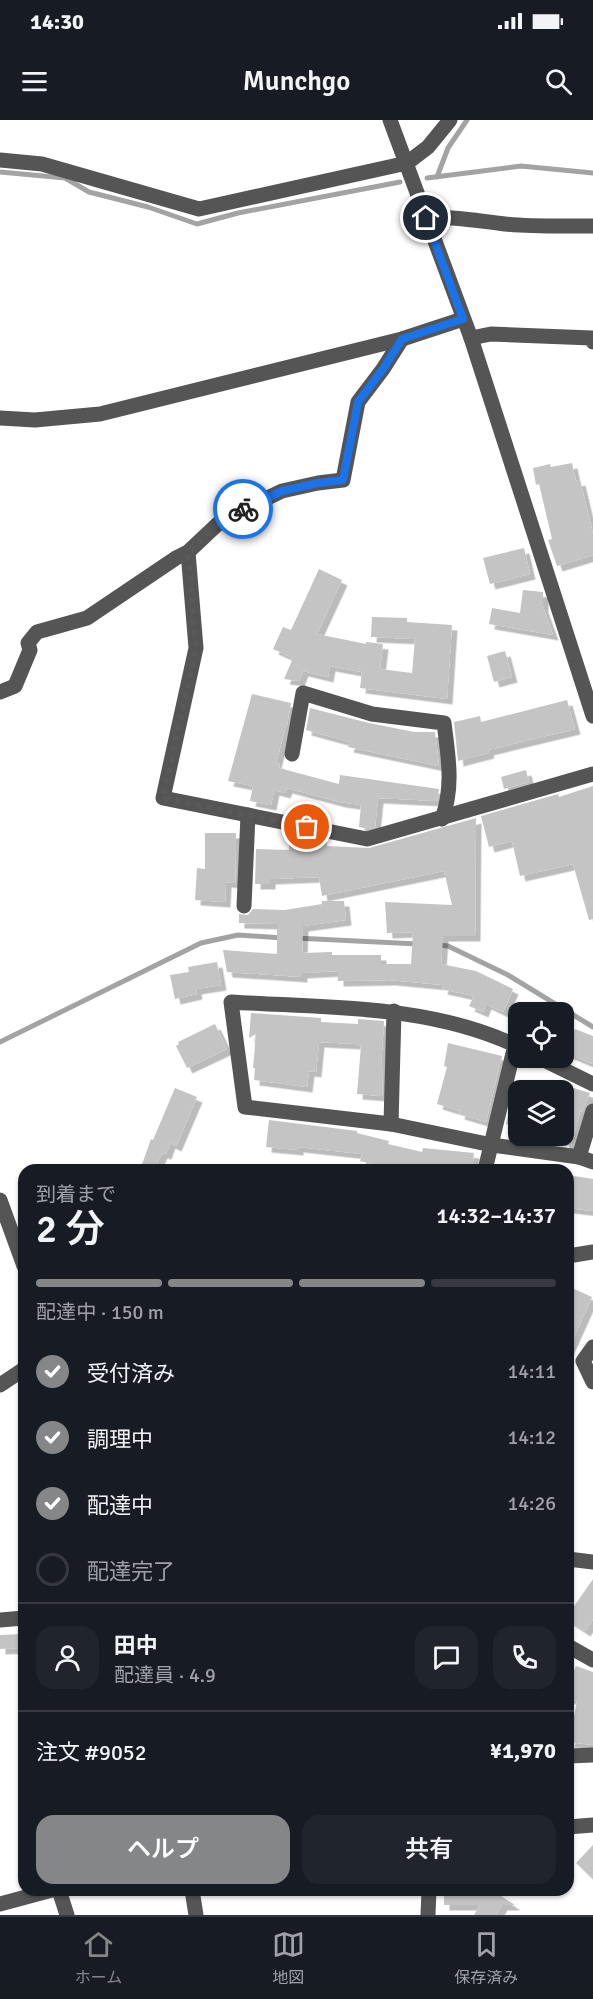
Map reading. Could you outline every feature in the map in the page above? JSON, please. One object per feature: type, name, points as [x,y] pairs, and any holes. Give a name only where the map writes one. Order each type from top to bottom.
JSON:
[{"type":"street","points":[[390,120],[471,338],[589,692],[593,716]]},
{"type":"street","points":[[0,160],[42,164],[199,209],[407,163],[428,147],[450,120]]},
{"type":"street","points":[[426,218],[453,216],[504,224],[554,227],[593,226]]},
{"type":"street","points":[[0,418],[35,420],[100,414],[402,339],[463,319]]},
{"type":"street","points":[[471,338],[491,334],[592,338],[593,342]]},
{"type":"street","points":[[0,692],[15,686],[30,650],[28,643],[37,632],[87,618],[188,552],[222,520],[282,491],[343,480],[358,402],[402,339]]},
{"type":"street","points":[[188,552],[196,648],[163,798],[367,839],[593,774]]},
{"type":"street","points":[[292,754],[303,693],[372,714],[444,723],[450,773],[447,803],[442,819]]},
{"type":"street","points":[[244,906],[248,815]]},
{"type":"street","points":[[508,1043],[457,1024],[394,1011],[231,1002],[245,1107],[391,1124],[492,1145],[586,1160],[593,1111]]},
{"type":"street","points":[[391,1124],[394,1011]]},
{"type":"street","points":[[487,1164],[511,1068]]},
{"type":"street","points":[[560,1068],[593,1084]]},
{"type":"street","points":[[0,1200],[18,1250]]},
{"type":"street","points":[[574,1255],[593,1252]]},
{"type":"street","points":[[593,1347],[583,1361],[593,1382]]},
{"type":"street","points":[[0,1385],[18,1373]]},
{"type":"street","points":[[574,1560],[593,1562]]},
{"type":"street","points":[[0,1620],[18,1618]]},
{"type":"street","points":[[574,1649],[593,1660]]},
{"type":"street","points":[[574,1756],[593,1755]]},
{"type":"street","points":[[574,1827],[593,1825]]},
{"type":"street","points":[[0,1904],[30,1896]]},
{"type":"street","points":[[61,1896],[67,1915]]},
{"type":"street","points":[[193,1896],[196,1915]]},
{"type":"street","points":[[428,1915],[429,1896]]},
{"type":"building","points":[[572,463],[576,481],[580,480],[593,534],[593,555],[557,566],[548,540],[552,539],[533,468],[550,464],[551,467]]},
{"type":"building","points":[[524,548],[530,574],[490,584],[483,558]]},
{"type":"building","points":[[319,569],[342,580],[317,634],[366,644],[366,642],[383,644],[380,669],[412,673],[415,639],[371,637],[372,617],[407,618],[407,622],[452,625],[447,699],[360,688],[362,672],[330,666],[328,677],[303,671],[299,681],[284,679],[293,658],[273,649],[283,627],[291,630]]},
{"type":"building","points":[[523,590],[543,592],[543,607],[553,635],[489,624],[492,608],[520,613]]},
{"type":"building","points":[[505,651],[512,677],[494,682],[487,656]]},
{"type":"building","points":[[252,694],[291,703],[276,763],[280,764],[279,768],[339,784],[340,775],[439,789],[437,801],[378,798],[375,827],[367,829],[359,827],[361,805],[287,788],[285,793],[274,790],[271,805],[250,801],[253,786],[228,781]]},
{"type":"building","points":[[567,700],[575,729],[488,750],[489,753],[458,761],[454,722],[480,716],[481,722]]},
{"type":"building","points":[[310,708],[414,732],[435,732],[439,766],[348,747],[350,742],[306,730]]},
{"type":"building","points":[[526,770],[529,782],[504,789],[501,777]]},
{"type":"building","points":[[593,786],[593,919],[589,920],[573,864],[520,876],[512,841],[489,847],[481,816],[558,794],[559,797]]},
{"type":"building","points":[[476,818],[475,936],[443,936],[441,964],[476,971],[513,989],[503,1012],[486,1004],[483,1012],[469,1006],[474,996],[442,989],[443,985],[390,980],[338,981],[338,971],[302,973],[302,977],[227,972],[223,950],[277,954],[277,924],[239,923],[239,914],[248,915],[253,909],[285,910],[322,904],[322,901],[344,901],[346,920],[303,926],[302,953],[381,955],[381,964],[411,964],[413,932],[387,933],[385,902],[452,905],[444,871],[322,896],[319,877],[270,879],[270,884],[255,884],[256,849],[289,850],[289,844],[327,842],[327,846],[369,848]]},
{"type":"building","points":[[205,833],[236,833],[235,883],[226,882],[225,902],[195,900],[197,868],[205,869]]},
{"type":"building","points":[[217,962],[221,985],[196,989],[197,994],[175,999],[170,975],[189,972],[188,967]]},
{"type":"building","points":[[251,1013],[321,1018],[321,1022],[358,1024],[358,1019],[384,1021],[382,1096],[357,1094],[361,1046],[356,1046],[356,1044],[319,1042],[316,1072],[309,1071],[307,1087],[254,1080],[256,1034],[249,1038]]},
{"type":"building","points":[[215,1024],[227,1049],[187,1068],[176,1046],[178,1042]]},
{"type":"building","points":[[575,1029],[593,1036],[593,1064],[574,1056]]},
{"type":"building","points":[[448,1043],[502,1056],[486,1122],[459,1114],[460,1111],[437,1104],[447,1067],[444,1066]]},
{"type":"building","points":[[175,1088],[197,1097],[176,1146],[170,1143],[166,1154],[162,1153],[157,1164],[142,1164],[151,1139],[153,1140]]},
{"type":"building","points":[[574,1088],[590,1093],[582,1112],[580,1111],[574,1134]]},
{"type":"building","points":[[269,1120],[357,1131],[357,1133],[389,1141],[388,1144],[422,1152],[423,1148],[474,1153],[473,1164],[373,1164],[360,1161],[362,1154],[298,1147],[298,1150],[266,1147]]},
{"type":"building","points":[[574,1176],[593,1179],[593,1211],[574,1209]]},
{"type":"building","points":[[574,1289],[592,1297],[574,1337]]},
{"type":"building","points":[[593,1579],[593,1619],[585,1631],[574,1624],[574,1606]]},
{"type":"building","points":[[18,1634],[18,1648],[0,1649],[0,1635]]},
{"type":"building","points":[[576,1666],[593,1672],[593,1745],[574,1743],[574,1716],[577,1701],[574,1700]]},
{"type":"building","points":[[593,1845],[593,1879],[576,1863]]},
{"type":"building","points":[[444,1896],[501,1896],[515,1905],[502,1905],[496,1915],[474,1915],[480,1905],[444,1905]]},
{"type":"waterway","points":[[437,177],[448,148],[467,120]]},
{"type":"waterway","points":[[427,178],[521,166],[593,173]]},
{"type":"waterway","points":[[0,172],[65,178],[89,192],[148,207],[197,224],[238,213],[400,182]]},
{"type":"waterway","points":[[0,1042],[201,943],[238,935],[283,938]]},
{"type":"waterway","points":[[295,938],[418,944]]},
{"type":"waterway","points":[[436,945],[448,946],[508,975],[593,1027]]},
{"type":"way so far","points":[[243,509],[222,520],[188,552],[196,648],[163,798],[307,827]]},
{"type":"route","points":[[243,509],[282,491],[343,480],[358,402],[402,339],[463,319],[426,218]]}]
